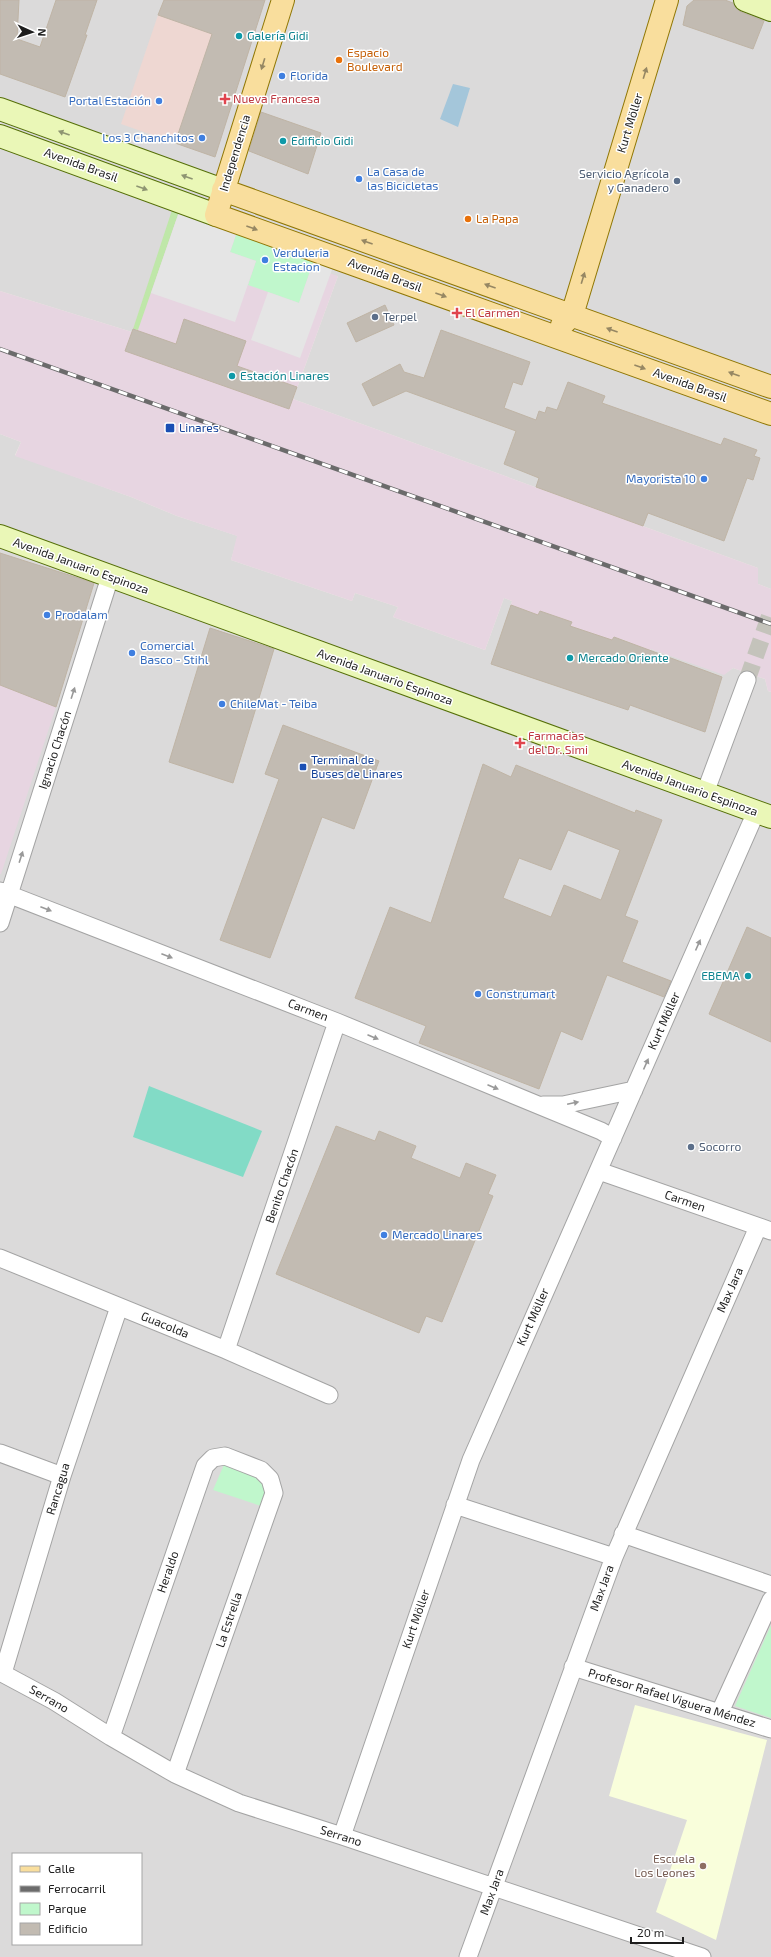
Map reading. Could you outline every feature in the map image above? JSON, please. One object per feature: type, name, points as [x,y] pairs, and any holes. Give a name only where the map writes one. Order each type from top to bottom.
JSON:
[{"type":"main road","name":"Independencia","points":[[216,215],[283,0]]},
{"type":"main road","name":"Kurt Möller","points":[[572,315],[667,0]]},
{"type":"main road","points":[[745,0],[771,10]]},
{"type":"main road","name":"Avenida Brasil","points":[[0,110],[771,387]]},
{"type":"main road","name":"Avenida Brasil","points":[[0,136],[771,414]]},
{"type":"main road","points":[[538,330],[545,330],[560,326],[572,315]]},
{"type":"main road","name":"Avenida Januario Espinoza","points":[[0,536],[763,814]]},
{"type":"street","name":"Ignacio Chacón","points":[[0,923],[5,893],[110,577]]},
{"type":"street","points":[[705,793],[746,680]]},
{"type":"street","name":"Kurt Möller","points":[[342,1836],[455,1505],[491,1413],[634,1090],[763,814]]},
{"type":"street","name":"Carmen","points":[[5,893],[337,1022],[534,1105],[601,1131],[613,1138]]},
{"type":"street","name":"Benito Chacón","points":[[226,1350],[337,1022]]},
{"type":"street","points":[[534,1105],[563,1105],[634,1090]]},
{"type":"street","name":"Carmen","points":[[599,1171],[765,1229]]},
{"type":"street","name":"Max Jara","points":[[468,1957],[623,1534],[765,1229]]},
{"type":"street","name":"Guacolda","points":[[0,1258],[226,1350],[329,1395]]},
{"type":"street","name":"Rancagua","points":[[2,1673],[62,1476],[119,1307]]},
{"type":"street","points":[[0,1453],[62,1476]]},
{"type":"street","name":"Heraldo","points":[[111,1737],[204,1466],[213,1458],[225,1456],[261,1470]]},
{"type":"street","name":"La Estrella","points":[[175,1774],[274,1493],[270,1480],[261,1470]]},
{"type":"street","points":[[455,1505],[614,1557]]},
{"type":"street","points":[[623,1534],[771,1585]]},
{"type":"street","points":[[720,1712],[771,1600]]},
{"type":"street","name":"Profesor Rafael Viguera Méndez","points":[[573,1667],[771,1729]]},
{"type":"street","name":"Serrano","points":[[2,1673],[54,1701],[111,1737],[175,1774],[238,1803],[494,1886],[702,1957]]},
{"type":"shaded area","points":[[0,0],[771,0],[771,589],[758,584],[758,568],[293,399],[338,276],[133,329],[132,332],[0,291]]},
{"type":"shaded area","name":"Portal Estación","points":[[158,15],[212,34],[175,143],[121,124]]},
{"type":"shaded area","points":[[180,209],[238,229],[230,252],[256,261],[235,322],[151,293]]},
{"type":"shaded area","points":[[170,219],[338,276],[293,399],[758,568],[758,584],[771,589],[771,692],[768,691],[765,679],[733,668],[724,675],[651,649],[649,653],[629,646],[630,642],[614,637],[612,640],[570,626],[572,622],[540,611],[538,615],[511,605],[512,601],[504,598],[485,650],[393,617],[398,607],[355,593],[352,601],[231,560],[237,536],[177,516],[131,497],[15,456],[21,442],[0,434],[0,291],[132,332]]},
{"type":"shaded area","points":[[314,260],[333,267],[300,358],[251,340],[268,292],[299,303]]},
{"type":"shaded area","points":[[0,434],[21,442],[15,455],[131,497],[177,516],[238,536],[231,560],[352,601],[355,593],[398,607],[393,617],[485,650],[504,598],[512,601],[511,605],[538,614],[540,611],[572,622],[571,626],[612,640],[614,637],[630,642],[629,646],[649,653],[651,649],[724,674],[733,668],[765,679],[768,691],[771,692],[771,1957],[0,1957]]},
{"type":"shaded area","points":[[0,685],[56,707],[1,874],[0,874]]},
{"type":"shaded area","name":"Escuela Los Leones","points":[[635,1705],[767,1740],[716,1940],[656,1912],[687,1820],[609,1796]]},
{"type":"green space","points":[[173,207],[180,209],[138,330],[133,329]]},
{"type":"green space","points":[[238,229],[314,260],[299,303],[248,285],[256,261],[230,252]]},
{"type":"green space","points":[[149,1086],[262,1131],[243,1177],[133,1137]]},
{"type":"green space","points":[[226,1460],[270,1479],[261,1506],[213,1490]]},
{"type":"green space","points":[[771,1625],[771,1718],[735,1706]]},
{"type":"water","points":[[453,84],[470,88],[458,127],[440,119]]},
{"type":"building","points":[[0,0],[19,0],[17,39],[40,47],[56,0],[97,0],[85,35],[87,35],[65,97],[0,74]]},
{"type":"building","points":[[164,0],[265,0],[215,157],[175,143],[212,34],[158,15]]},
{"type":"building","points":[[694,0],[725,0],[733,3],[741,12],[764,21],[753,49],[683,25],[687,6]]},
{"type":"building","name":"Edificio Gidi","points":[[261,112],[321,133],[308,174],[249,151]]},
{"type":"building","points":[[385,305],[394,325],[356,342],[347,323]]},
{"type":"building","name":"Estación Linares","points":[[184,319],[246,341],[237,366],[297,387],[289,409],[125,351],[133,329],[176,344]]},
{"type":"building","points":[[441,330],[530,362],[522,385],[513,382],[504,408],[536,420],[539,411],[545,413],[547,407],[557,410],[568,382],[605,396],[602,403],[721,445],[724,438],[757,450],[754,456],[760,458],[753,480],[747,478],[724,541],[648,513],[643,526],[536,487],[539,478],[504,464],[516,431],[406,391],[373,406],[362,384],[400,364],[404,372],[424,378]]},
{"type":"building","name":"Prodalam","points":[[0,553],[94,583],[56,707],[0,685]]},
{"type":"building","name":"Mercado Oriente","points":[[511,605],[538,615],[540,611],[572,622],[570,626],[612,640],[614,637],[722,677],[705,732],[630,705],[628,710],[491,664]]},
{"type":"building","name":"ChileMat - Teiba","points":[[210,628],[274,649],[233,783],[169,762]]},
{"type":"building","points":[[283,725],[379,761],[354,829],[322,817],[270,958],[220,940],[279,779],[265,774]]},
{"type":"building","points":[[483,764],[511,777],[516,765],[635,813],[636,810],[662,820],[625,916],[638,921],[622,962],[671,981],[664,997],[607,975],[582,1040],[561,1031],[539,1089],[419,1043],[426,1026],[355,998],[390,907],[431,923]],"holes":[[[568,830],[620,850],[601,900],[564,885],[551,917],[503,898],[519,858],[551,870]]]},
{"type":"building","name":"EBEMA","points":[[747,927],[771,938],[771,1042],[709,1014]]},
{"type":"building","name":"Mercado Linares","points":[[336,1126],[375,1141],[379,1131],[416,1146],[411,1158],[460,1178],[466,1163],[496,1175],[488,1194],[493,1196],[442,1322],[426,1316],[419,1333],[276,1274]]},
{"type":"tunnel","points":[[747,680],[771,612]]},
{"type":"railway","points":[[0,349],[771,624]]},
{"type":"place","name":"Galería Gidi","points":[[239,36]]},
{"type":"place","name":"Espacio Boulevard","points":[[339,60]]},
{"type":"place","name":"Florida","points":[[282,76]]},
{"type":"place","name":"Nueva Francesa","points":[[225,99]]},
{"type":"place","name":"Portal Estación","points":[[159,101]]},
{"type":"place","name":"Los 3 Chanchitos","points":[[202,138]]},
{"type":"place","name":"Edificio Gidi","points":[[283,141]]},
{"type":"place","name":"La Casa de las Bicicletas","points":[[359,179]]},
{"type":"place","name":"Servicio Agrícola y Ganadero","points":[[677,181]]},
{"type":"place","name":"La Papa","points":[[468,219]]},
{"type":"place","name":"Verduleria Estacion","points":[[265,260]]},
{"type":"place","name":"El Carmen","points":[[457,313]]},
{"type":"place","name":"Terpel","points":[[375,317]]},
{"type":"place","name":"Estación Linares","points":[[232,376]]},
{"type":"place","name":"Linares","points":[[170,428]]},
{"type":"place","name":"Mayorista 10","points":[[704,479]]},
{"type":"place","name":"Prodalam","points":[[47,615]]},
{"type":"place","name":"Comercial Basco - Stihl","points":[[132,653]]},
{"type":"place","name":"Mercado Oriente","points":[[570,658]]},
{"type":"place","name":"ChileMat - Teiba","points":[[222,704]]},
{"type":"place","name":"Farmacias del Dr. Simi","points":[[520,743]]},
{"type":"place","name":"Terminal de Buses de Linares","points":[[303,767]]},
{"type":"place","name":"EBEMA","points":[[748,976]]},
{"type":"place","name":"Construmart","points":[[478,994]]},
{"type":"place","name":"Socorro","points":[[691,1147]]},
{"type":"place","name":"Mercado Linares","points":[[384,1235]]},
{"type":"place","name":"Escuela Los Leones","points":[[703,1866]]}]
